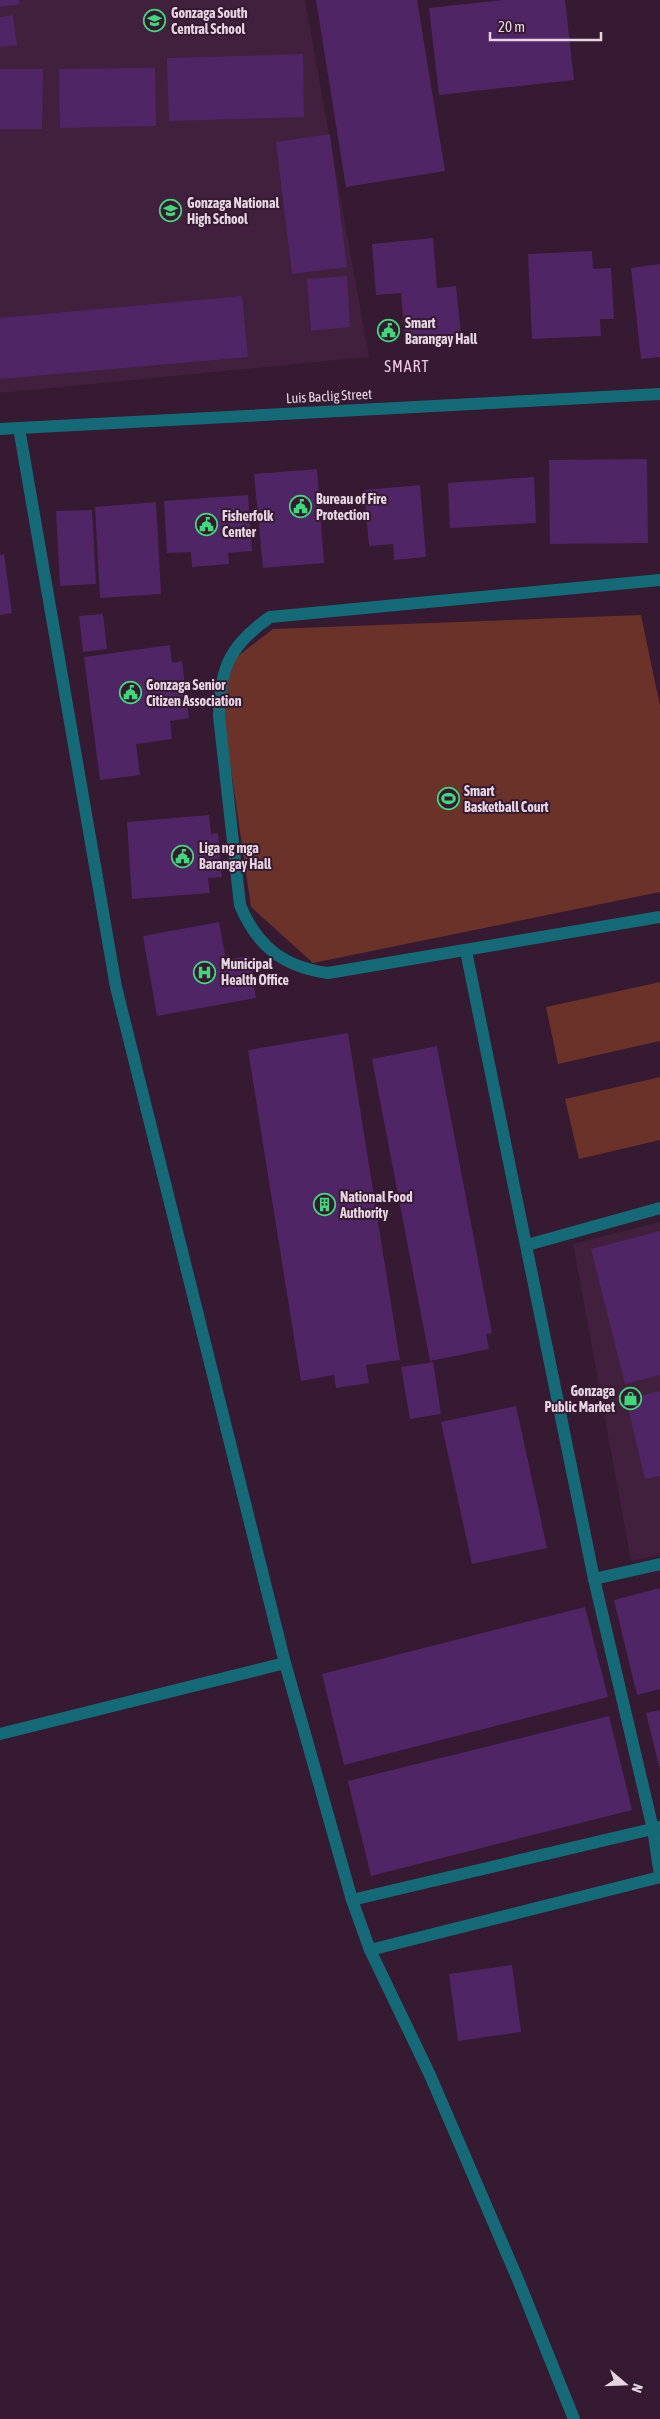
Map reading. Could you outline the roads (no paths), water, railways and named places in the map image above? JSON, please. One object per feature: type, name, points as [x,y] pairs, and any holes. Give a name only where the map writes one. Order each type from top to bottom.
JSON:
[{"type":"street","name":"Luis Baclig Street","points":[[0,429],[660,394]]},
{"type":"street","points":[[19,428],[116,986],[285,1663],[352,1900],[370,1950],[430,2075],[519,2282],[574,2419]]},
{"type":"street","points":[[660,580],[270,616],[253,629],[230,656],[222,678],[219,716],[240,905],[249,926],[259,939],[272,952],[288,962],[310,971],[328,973],[660,917]]},
{"type":"street","points":[[370,1950],[660,1876],[656,1828],[594,1579],[466,951]]},
{"type":"street","points":[[527,1245],[660,1208]]},
{"type":"street","points":[[594,1579],[660,1564]]},
{"type":"street","points":[[0,1734],[285,1663]]},
{"type":"street","points":[[352,1900],[656,1828]]},
{"type":"place","name":"Gonzaga South Central School","points":[[155,21]]},
{"type":"place","name":"Gonzaga National High School","points":[[171,211]]},
{"type":"place","name":"Smart Barangay Hall","points":[[389,331]]},
{"type":"place","name":"Bureau of Fire Protection","points":[[300,507]]},
{"type":"place","name":"Fisherfolk Center","points":[[206,524]]},
{"type":"place","name":"Gonzaga Senior Citizen Association","points":[[130,693]]},
{"type":"place","name":"Smart Basketball Court","points":[[448,799]]},
{"type":"place","name":"Liga ng mga Barangay Hall","points":[[183,856]]},
{"type":"place","name":"Municipal Health Office","points":[[205,972]]},
{"type":"place","name":"National Food Authority","points":[[324,1205]]},
{"type":"place","name":"Gonzaga Public Market","points":[[631,1399]]},
{"type":"district","name":"SMART","points":[[407,366]]}]
